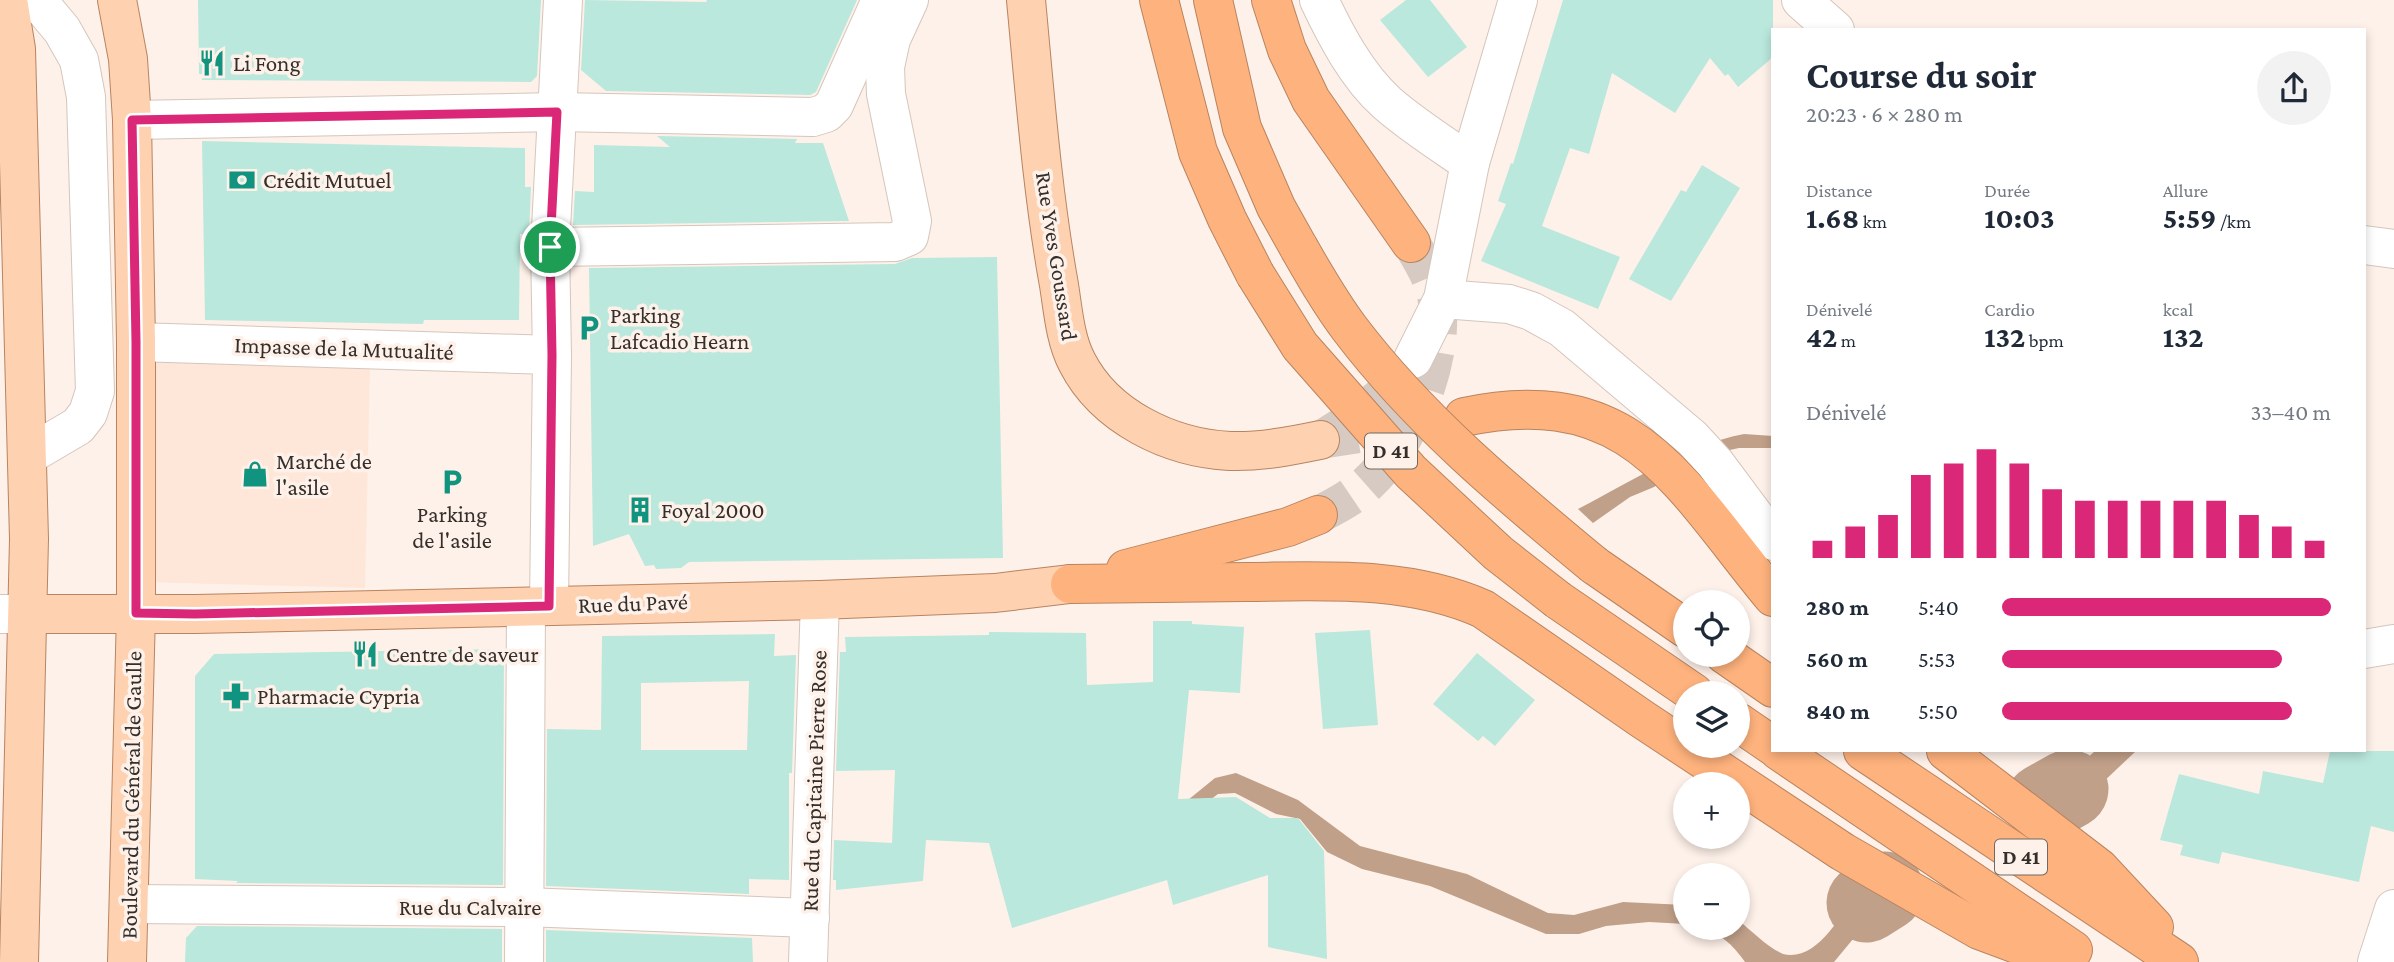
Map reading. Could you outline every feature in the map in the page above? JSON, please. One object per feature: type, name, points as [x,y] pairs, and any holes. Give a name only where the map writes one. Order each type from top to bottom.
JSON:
[{"type":"highway","name":"D 41","points":[[1213,0],[1242,128],[1276,207],[1350,329],[1404,394],[1489,478],[1594,565],[1673,620]]},
{"type":"highway","points":[[1271,0],[1287,50],[1311,100],[1411,243]]},
{"type":"highway","name":"D 41","points":[[1160,7],[1198,152],[1255,274],[1300,346],[1411,472],[1498,553],[1558,600],[1676,681]]},
{"type":"highway","points":[[1464,417],[1493,411],[1562,411],[1586,417],[1623,433],[1657,457],[1689,492],[1771,594]]},
{"type":"highway","points":[[1070,584],[1288,527],[1318,514]]},
{"type":"highway","points":[[1070,584],[1298,581],[1372,584],[1423,589],[1464,600],[1483,609],[1642,719],[1843,852],[1979,930],[2065,962]]},
{"type":"highway","points":[[1743,667],[1771,687]]},
{"type":"highway","points":[[1750,730],[1771,745]]},
{"type":"highway","name":"D 41","points":[[1780,752],[2091,962]]},
{"type":"highway","name":"D 41","points":[[1864,752],[2179,962]]},
{"type":"highway","points":[[1947,752],[2099,868],[2187,962]]},
{"type":"main road","points":[[8,0],[16,49],[27,456],[14,614],[19,962]]},
{"type":"main road","name":"Boulevard du Général de Gaulle","points":[[117,0],[128,59],[132,120],[136,342],[136,613],[127,962]]},
{"type":"main road","name":"Rue Yves Goussard","points":[[1026,0],[1053,252],[1069,341],[1076,361],[1089,382],[1101,398],[1123,416],[1172,439],[1199,447],[1231,451],[1253,450],[1289,447],[1320,440]]},
{"type":"main road","name":"Rue du Pavé","points":[[14,614],[195,614],[820,600],[995,593],[1070,584]]},
{"type":"street","points":[[27,456],[78,426],[88,413],[95,391],[86,97],[79,60],[62,30],[37,0]]},
{"type":"street","points":[[524,962],[538,607],[552,355],[550,247],[563,0]]},
{"type":"street","points":[[132,120],[557,112],[813,117],[826,113],[834,105],[881,0]]},
{"type":"street","points":[[550,247],[895,242],[909,236],[912,221],[886,94],[885,67],[891,39],[909,0]]},
{"type":"street","points":[[1319,0],[1331,25],[1370,85],[1387,103],[1469,163]]},
{"type":"street","points":[[1413,359],[1443,299],[1469,163],[1518,0]]},
{"type":"street","points":[[1801,0],[1834,28]]},
{"type":"street","points":[[2366,245],[2394,249]]},
{"type":"street","points":[[1443,299],[1509,304],[1531,311],[1562,328],[1704,451],[1771,538]]},
{"type":"street","name":"Impasse de la Mutualité","points":[[136,342],[552,355]]},
{"type":"street","name":"Rue du Capitaine Pierre Rose","points":[[808,962],[820,600]]},
{"type":"street","points":[[2366,649],[2394,644]]},
{"type":"street","name":"Rue du Calvaire","points":[[130,904],[525,907],[810,918]]},
{"type":"street","points":[[2377,962],[2394,909]]},
{"type":"shaded area","name":"Marché de l'asile","points":[[142,352],[370,366],[365,588],[142,582]]},
{"type":"shaded area","points":[[1744,434],[1771,436],[1771,448],[1739,448],[1716,453],[1680,469],[1654,487],[1630,497],[1593,523],[1578,509],[1680,456]]},
{"type":"shaded area","points":[[2094,752],[2135,752],[2101,784],[2077,801],[2063,780]]},
{"type":"shaded area","points":[[1236,773],[1298,800],[1360,846],[1467,874],[1548,913],[1574,915],[1623,902],[1673,904],[1673,923],[1649,922],[1606,926],[1579,934],[1546,934],[1430,886],[1362,869],[1327,852],[1300,819],[1276,814],[1235,793],[1218,794],[1165,834],[1172,813],[1215,778]]},
{"type":"shaded area","points":[[1853,895],[1877,914],[1834,962],[1745,962],[1725,940],[1750,940],[1750,930],[1777,951],[1795,955],[1816,945],[1842,915]]},
{"type":"building","points":[[198,0],[541,0],[537,76],[531,82],[202,80],[202,74],[199,74]]},
{"type":"building","points":[[585,0],[857,0],[816,92],[810,95],[606,91],[581,70]]},
{"type":"building","points":[[1406,0],[1430,0],[1467,47],[1428,77],[1380,20]]},
{"type":"building","points":[[1563,0],[1773,0],[1771,59],[1738,87],[1710,58],[1675,113],[1612,73],[1589,154],[1570,148],[1542,226],[1620,257],[1598,309],[1481,261],[1506,204],[1498,201],[1511,163],[1513,164]]},
{"type":"building","points":[[657,136],[797,139],[795,143],[823,143],[849,221],[573,225],[575,191],[594,192],[594,145],[670,147]]},
{"type":"building","points":[[202,141],[525,148],[525,187],[531,187],[529,234],[520,234],[519,320],[424,320],[423,324],[205,320]]},
{"type":"building","points":[[1702,165],[1740,188],[1671,301],[1629,279],[1681,190],[1686,192]]},
{"type":"building","points":[[997,257],[1003,558],[689,562],[681,568],[656,569],[654,565],[645,566],[629,534],[593,546],[589,268],[895,264],[912,258]]},
{"type":"building","points":[[1153,621],[1192,621],[1192,624],[1244,627],[1240,693],[1189,690],[1178,799],[1236,797],[1270,818],[1298,818],[1324,851],[1327,959],[1268,947],[1268,875],[1173,905],[1167,880],[1012,928],[989,843],[926,840],[923,881],[836,890],[836,880],[833,880],[834,840],[892,843],[895,770],[836,771],[840,652],[846,652],[845,637],[989,635],[989,632],[1086,633],[1087,685],[1153,682]]},
{"type":"building","points":[[1370,630],[1378,725],[1323,729],[1315,633]]},
{"type":"building","points":[[775,634],[774,656],[796,655],[792,773],[789,773],[789,880],[749,879],[749,894],[546,886],[547,729],[601,730],[602,636]],"holes":[[[749,681],[747,750],[641,750],[641,683]]]},
{"type":"building","points":[[504,649],[503,885],[236,883],[238,881],[195,879],[195,676],[214,654]]},
{"type":"building","points":[[1477,653],[1535,700],[1495,746],[1483,736],[1478,741],[1433,704]]},
{"type":"building","points":[[2394,751],[2394,832],[2371,826],[2359,882],[2222,852],[2219,864],[2180,855],[2183,845],[2160,840],[2179,774],[2259,794],[2263,771],[2323,783],[2330,752]]},
{"type":"building","points":[[197,926],[502,929],[502,962],[185,962],[186,938]]},
{"type":"building","points":[[546,930],[752,938],[753,962],[546,962]]},
{"type":"waterway","points":[[2044,803],[2069,789]]},
{"type":"waterway","points":[[1866,903],[1885,891]]},
{"type":"tunnel","points":[[1318,515],[1356,493],[1384,466],[1411,424],[1422,400],[1436,350],[1437,302],[1430,278],[1411,243]]},
{"type":"tunnel","points":[[1320,440],[1371,405],[1394,384],[1413,359]]},
{"type":"tunnel","points":[[1320,440],[1403,427]]},
{"type":"place","name":"Li Fong","points":[[212,63]]},
{"type":"place","name":"Crédit Mutuel","points":[[242,180]]},
{"type":"place","name":"Parking Lafcadio Hearn","points":[[589,328]]},
{"type":"place","name":"Marché de l'asile","points":[[255,474]]},
{"type":"place","name":"Parking de l'asile","points":[[452,482]]},
{"type":"place","name":"Foyal 2000","points":[[640,510]]},
{"type":"place","name":"Centre de saveur","points":[[365,654]]},
{"type":"place","name":"Pharmacie Cypria","points":[[236,696]]},
{"type":"route","points":[[557,112],[550,247],[552,355],[549,606],[136,613],[136,342],[132,120],[557,112]]}]
